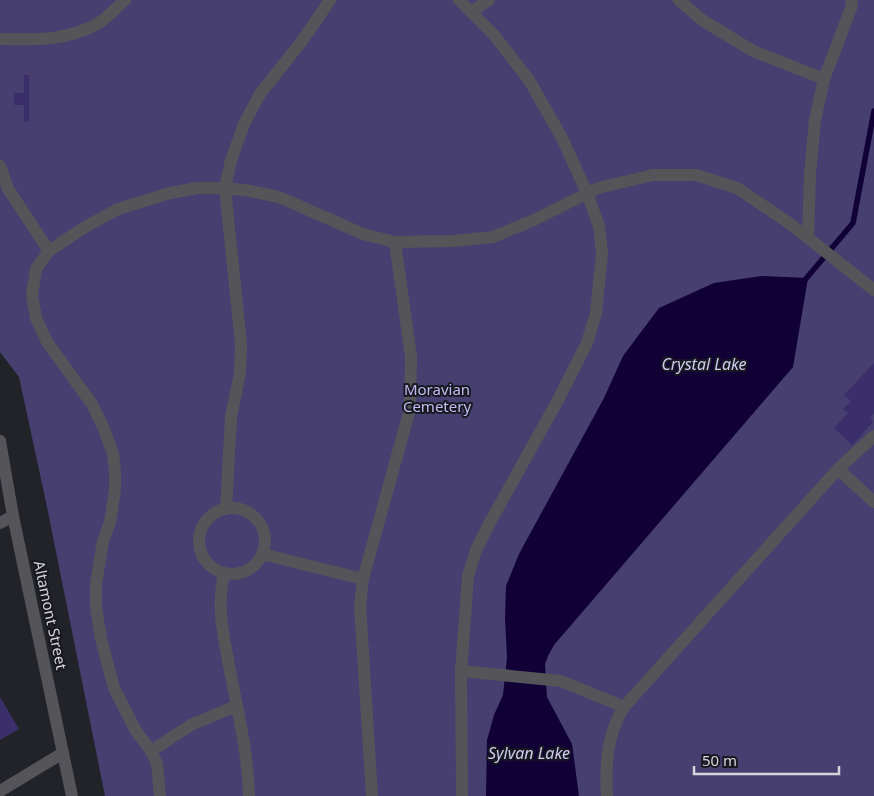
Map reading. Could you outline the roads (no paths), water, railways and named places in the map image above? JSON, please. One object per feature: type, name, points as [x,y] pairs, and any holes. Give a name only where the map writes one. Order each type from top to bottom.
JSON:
[{"type":"street","points":[[0,39],[34,40],[69,36],[100,23],[126,0]]},
{"type":"street","points":[[226,508],[231,417],[240,373],[242,344],[225,188],[231,160],[245,122],[260,94],[302,42],[330,0]]},
{"type":"street","points":[[459,0],[494,35],[529,80],[562,138],[599,226],[602,253],[596,312],[587,343],[558,400],[488,526],[476,550],[468,576],[461,670],[462,796]]},
{"type":"street","points":[[471,12],[489,0]]},
{"type":"street","points":[[679,0],[702,20],[753,51],[824,79]]},
{"type":"street","points":[[812,241],[810,174],[814,120],[824,79],[851,8],[852,0]]},
{"type":"street","points":[[0,166],[8,189],[49,251]]},
{"type":"street","points":[[160,796],[157,764],[151,751],[136,731],[114,688],[101,639],[96,607],[96,584],[103,541],[110,522],[115,490],[115,471],[110,446],[92,404],[47,342],[36,318],[32,295],[36,269],[49,251],[118,209],[170,192],[198,188],[225,188],[279,197],[363,234],[395,242],[453,241],[493,237],[534,220],[598,188],[652,175],[696,175],[737,188],[812,241],[874,290]]},
{"type":"street","points":[[372,796],[360,607],[363,579],[410,409],[411,358],[395,242]]},
{"type":"street","points":[[607,796],[608,747],[618,717],[624,707],[838,469],[874,436]]},
{"type":"street","name":"Altamont Street","points":[[0,441],[13,516],[72,796]]},
{"type":"street","points":[[838,469],[874,502]]},
{"type":"street","points":[[226,508],[246,511],[254,517],[264,534],[262,554],[251,568],[233,574],[213,569],[205,561],[200,551],[198,540],[201,528],[207,519],[216,512],[226,508]]},
{"type":"street","points":[[0,523],[13,516]]},
{"type":"street","points":[[262,554],[363,579]]},
{"type":"street","points":[[224,573],[220,593],[220,612],[236,706],[245,745],[249,796]]},
{"type":"street","points":[[461,670],[561,681],[624,707]]},
{"type":"street","points":[[151,751],[191,725],[236,706]]},
{"type":"street","points":[[0,791],[63,753]]},
{"type":"water","name":"Crystal Lake","points":[[761,276],[808,278],[793,367],[554,645],[545,664],[547,697],[572,744],[579,796],[486,796],[487,740],[494,715],[503,695],[507,658],[506,586],[519,554],[604,398],[623,356],[659,308],[714,283]]},
{"type":"waterway","points":[[804,281],[853,223],[874,111]]},
{"type":"park label","name":"Moravian Cemetery","points":[[437,398]]},
{"type":"water label","name":"Sylvan Lake","points":[[529,753]]}]
